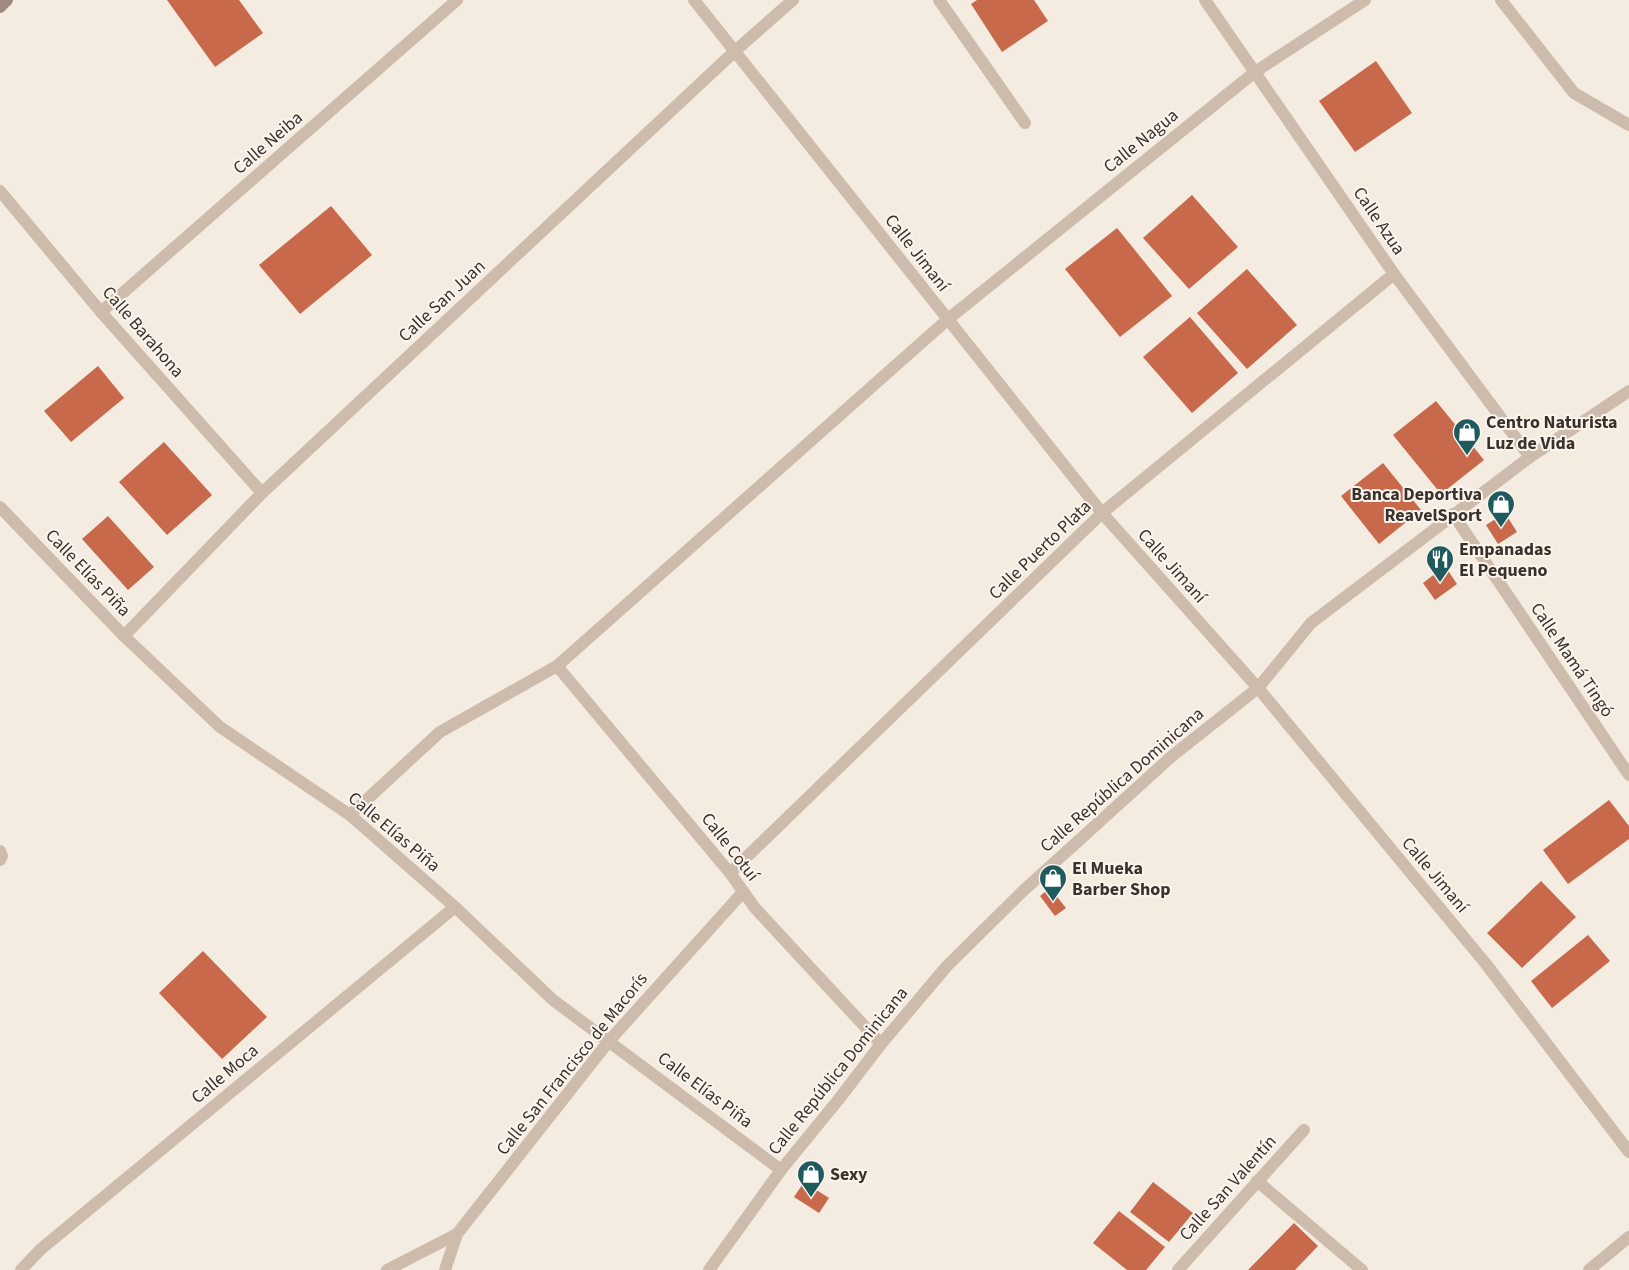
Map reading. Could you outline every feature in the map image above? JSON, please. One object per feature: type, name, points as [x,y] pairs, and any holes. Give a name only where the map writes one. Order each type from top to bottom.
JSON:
[{"type":"main road","points":[[0,7],[7,0]]},
{"type":"street","name":"Calle Neiba","points":[[101,312],[458,0]]},
{"type":"street","name":"Calle Jimaní","points":[[694,0],[1102,513],[1258,688],[1486,964],[1629,1152]]},
{"type":"street","name":"Calle San Juan","points":[[124,636],[262,493],[734,52],[793,0]]},
{"type":"street","points":[[939,0],[1025,123]]},
{"type":"street","name":"Calle Azua","points":[[1205,0],[1394,274],[1530,457]]},
{"type":"street","name":"Calle Nagua","points":[[350,815],[440,732],[557,666],[947,320],[1256,72],[1365,0]]},
{"type":"street","points":[[1501,0],[1574,92],[1629,125]]},
{"type":"street","name":"Calle Barahona","points":[[0,191],[101,312],[262,493]]},
{"type":"street","name":"Calle Puerto Plata","points":[[730,873],[1102,513],[1394,274]]},
{"type":"street","name":"Calle República Dominicana","points":[[709,1270],[781,1170],[881,1044],[947,966],[1023,891],[1172,756],[1258,688],[1311,622],[1530,457],[1629,391]]},
{"type":"street","name":"Calle Elías Piña","points":[[0,507],[124,636],[220,727],[350,815],[454,907],[553,1000],[781,1170]]},
{"type":"street","name":"Calle Mamá Tingó","points":[[1453,514],[1629,775]]},
{"type":"street","name":"Calle Cotuí","points":[[557,666],[730,873],[755,908],[881,1044]]},
{"type":"street","points":[[0,851],[2,856],[0,860]]},
{"type":"street","name":"Calle San Francisco de Macorís","points":[[445,1270],[458,1234],[609,1041],[743,892]]},
{"type":"street","name":"Calle Moca","points":[[21,1270],[41,1249],[454,907]]},
{"type":"street","name":"Calle San Valentín","points":[[1178,1270],[1304,1130]]},
{"type":"street","points":[[1258,1180],[1362,1270]]},
{"type":"street","points":[[387,1270],[458,1234]]},
{"type":"street","points":[[1590,1270],[1629,1237]]},
{"type":"building","points":[[167,0],[239,0],[263,33],[215,67]]},
{"type":"building","points":[[977,0],[1034,0],[1048,21],[1002,52],[971,4]]},
{"type":"building","points":[[1376,61],[1412,113],[1355,152],[1319,101]]},
{"type":"building","points":[[1192,195],[1238,247],[1189,289],[1143,238]]},
{"type":"building","points":[[331,206],[372,255],[300,314],[259,265]]},
{"type":"building","points":[[1117,228],[1172,296],[1120,337],[1065,269]]},
{"type":"building","points":[[1247,269],[1297,325],[1247,369],[1197,313]]},
{"type":"building","points":[[1190,317],[1238,373],[1192,413],[1143,357]]},
{"type":"building","points":[[98,366],[124,398],[71,442],[44,411]]},
{"type":"building","points":[[1436,401],[1484,460],[1441,494],[1393,435]]},
{"type":"building","points":[[164,442],[212,495],[167,535],[119,482]]},
{"type":"building","points":[[1383,463],[1421,510],[1379,544],[1341,496]]},
{"type":"building","name":"Banca Deportiva ReavelSport","points":[[1505,513],[1517,532],[1498,544],[1486,525]]},
{"type":"building","points":[[108,516],[154,567],[128,590],[82,539]]},
{"type":"building","name":"Empanadas El Pequeno","points":[[1445,566],[1457,584],[1435,600],[1423,583]]},
{"type":"building","points":[[1609,800],[1629,826],[1629,839],[1568,884],[1543,850]]},
{"type":"building","points":[[1541,881],[1576,917],[1522,968],[1487,933]]},
{"type":"building","name":"El Mueka Barber Shop","points":[[1050,888],[1066,908],[1055,916],[1040,896]]},
{"type":"building","points":[[1588,935],[1610,961],[1552,1008],[1531,981]]},
{"type":"building","points":[[203,951],[267,1017],[222,1059],[159,993]]},
{"type":"building","name":"Sexy","points":[[804,1182],[829,1198],[819,1213],[794,1197]]},
{"type":"building","points":[[1153,1182],[1193,1213],[1169,1242],[1130,1212]]},
{"type":"building","points":[[1119,1211],[1165,1247],[1146,1270],[1127,1270],[1093,1243]]},
{"type":"building","points":[[1294,1223],[1318,1246],[1295,1270],[1248,1270]]},
{"type":"place","name":"Centro Naturista Luz de Vida","points":[[1467,456]]},
{"type":"place","name":"Banca Deportiva ReavelSport","points":[[1501,528]]},
{"type":"place","name":"Empanadas El Pequeno","points":[[1440,583]]},
{"type":"place","name":"El Mueka Barber Shop","points":[[1053,902]]},
{"type":"place","name":"Sexy","points":[[811,1198]]}]
